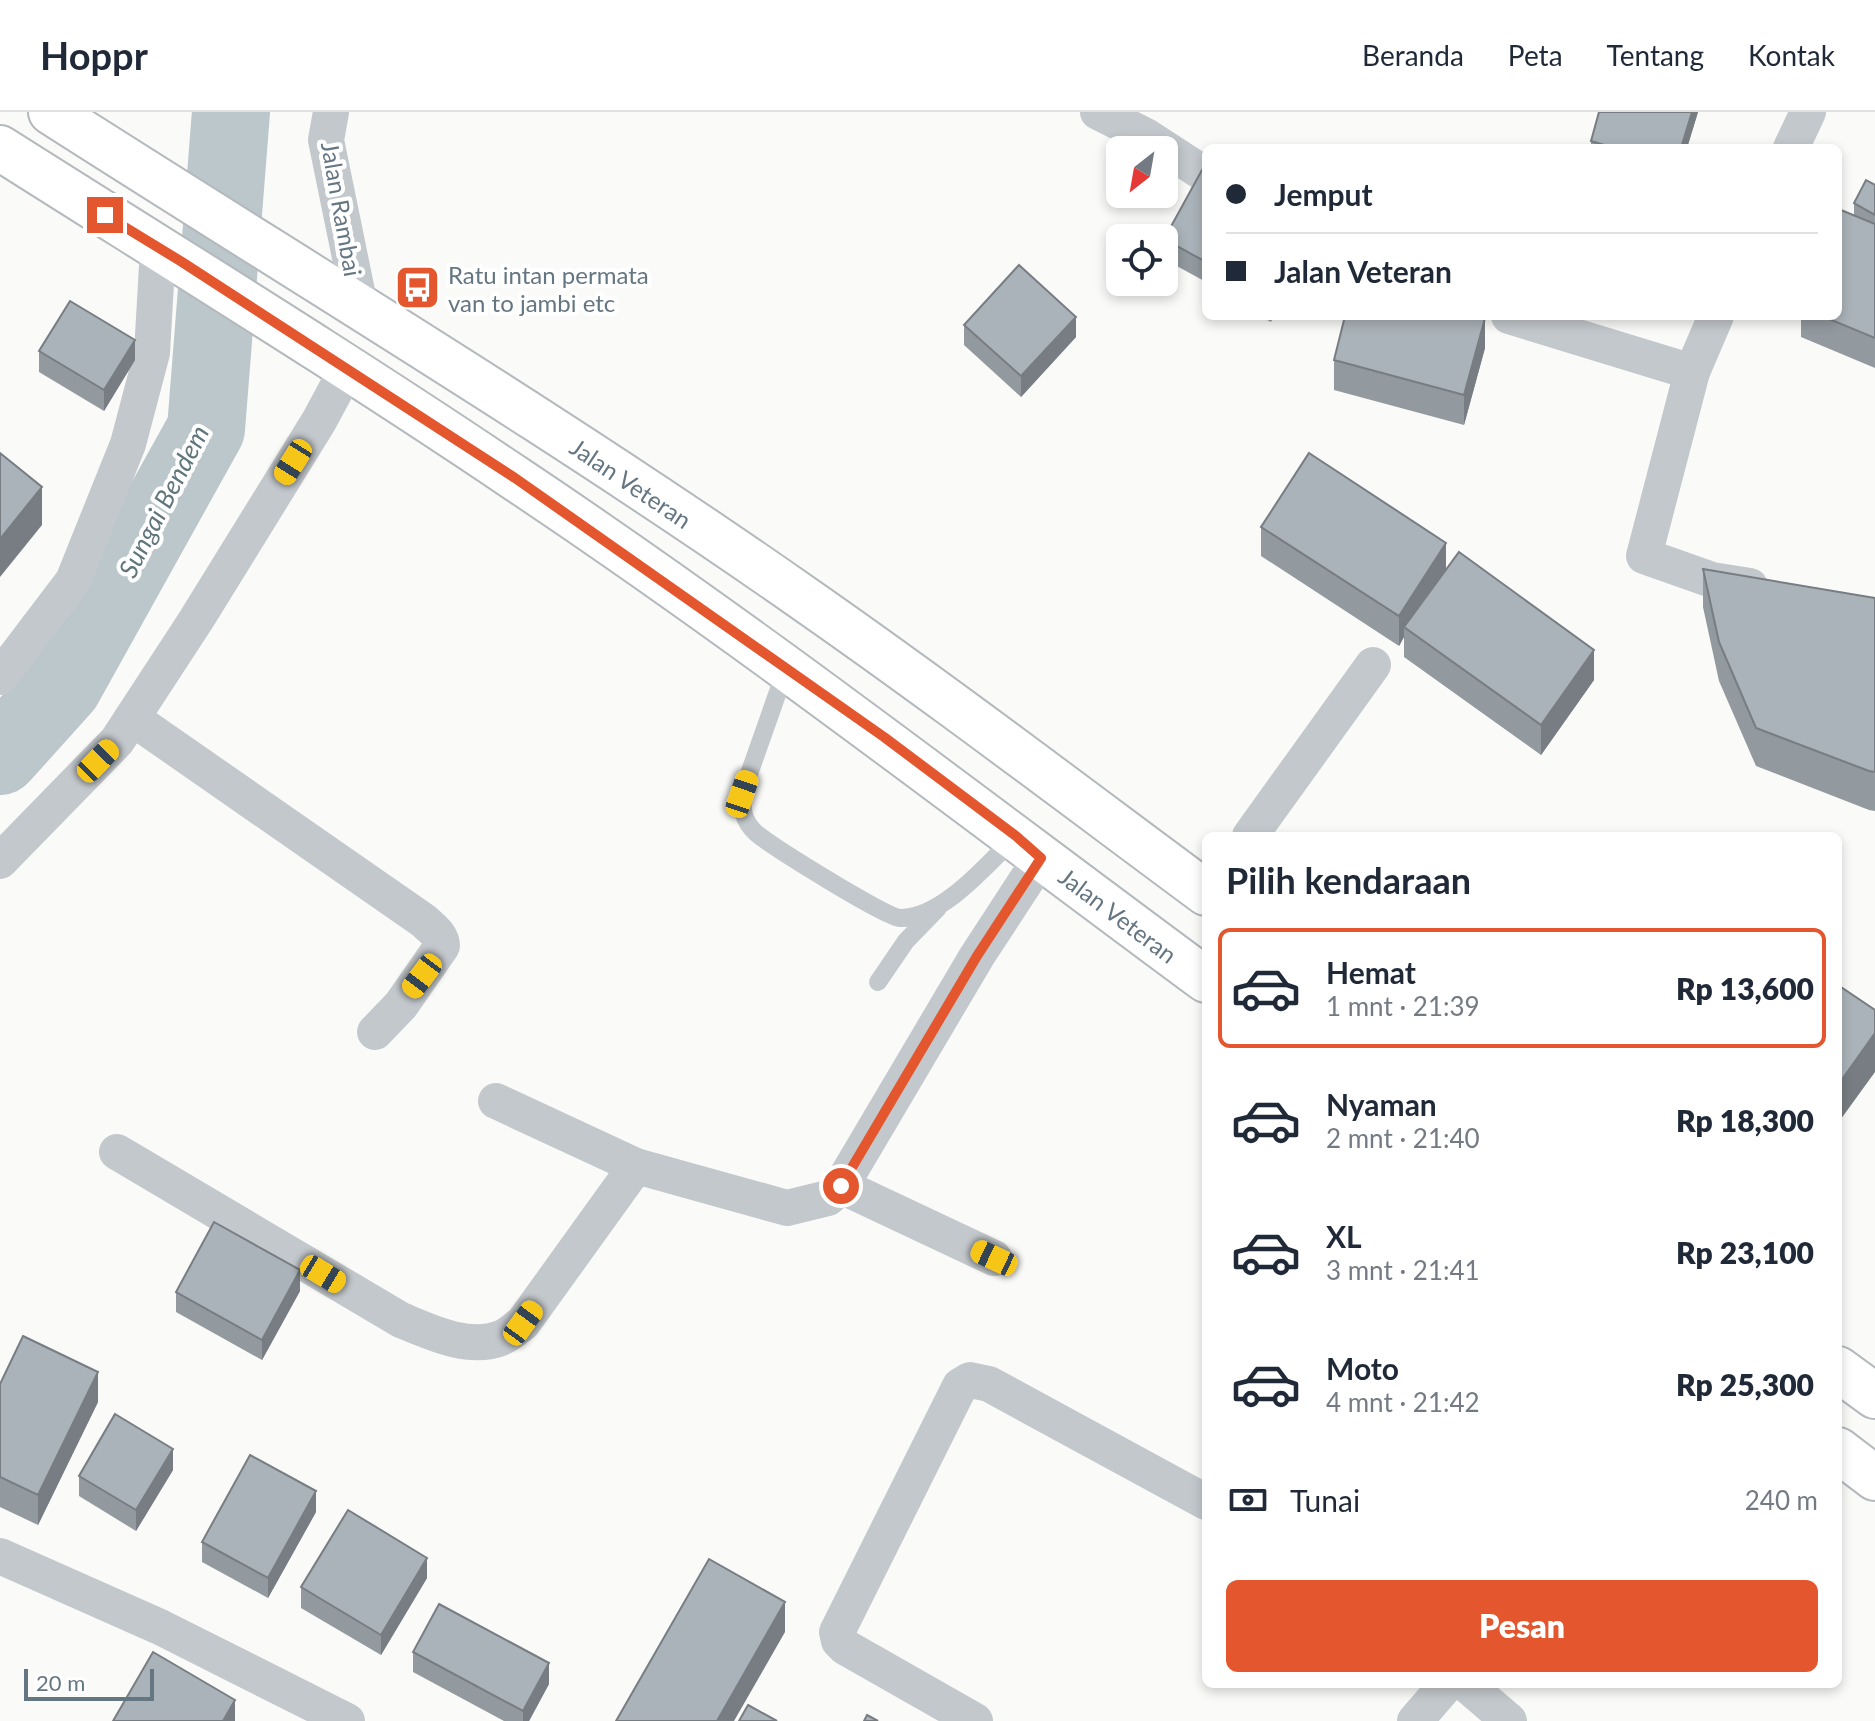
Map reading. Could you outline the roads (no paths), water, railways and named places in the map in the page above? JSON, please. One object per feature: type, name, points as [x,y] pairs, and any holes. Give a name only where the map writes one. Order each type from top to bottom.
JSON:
[{"type":"highway","name":"Jalan Veteran","points":[[51,112],[360,306],[796,593],[923,682],[1202,890]]},
{"type":"highway","name":"Jalan Veteran","points":[[0,148],[515,478],[786,668],[1202,977]]},
{"type":"highway","points":[[1842,1372],[1875,1396]]},
{"type":"highway","points":[[1842,1453],[1875,1478]]},
{"type":"street","points":[[1098,112],[1146,136],[1202,172]]},
{"type":"street","points":[[1793,144],[1808,112]]},
{"type":"street","name":"Jalan Rambai","points":[[325,121],[360,306]]},
{"type":"street","points":[[0,677],[73,581],[128,444],[152,353],[170,255]]},
{"type":"street","points":[[1522,320],[1692,372]]},
{"type":"street","points":[[1714,320],[1692,372],[1644,556],[1712,580],[1787,591]]},
{"type":"street","points":[[0,861],[117,741],[319,421],[332,359]]},
{"type":"street","points":[[1253,832],[1373,665]]},
{"type":"street","points":[[132,718],[424,921],[438,934],[442,946],[401,1005],[375,1032]]},
{"type":"street","points":[[496,1101],[636,1166],[787,1208],[828,1198],[841,1186],[977,956],[1029,847]]},
{"type":"street","points":[[117,1152],[401,1320],[441,1336],[473,1341],[501,1338],[523,1323],[636,1166]]},
{"type":"street","points":[[841,1186],[994,1258]]},
{"type":"street","points":[[975,1721],[845,1647],[839,1641],[837,1632],[960,1386],[970,1380],[989,1384],[1202,1500]]},
{"type":"street","points":[[0,1556],[160,1627],[347,1721]]},
{"type":"street","points":[[1415,1721],[1444,1688]]},
{"type":"street","points":[[1471,1688],[1509,1721]]},
{"type":"lane","points":[[786,668],[742,794],[742,815],[755,832],[882,911],[899,918],[938,908]]},
{"type":"lane","points":[[878,982],[906,941],[938,908],[970,882],[1029,847]]},
{"type":"waterway","name":"Sungai Bendem","points":[[0,756],[63,686],[206,429],[231,112]]},
{"type":"place","name":"Ratu intan permata van to jambi etc","points":[[417,288]]}]
